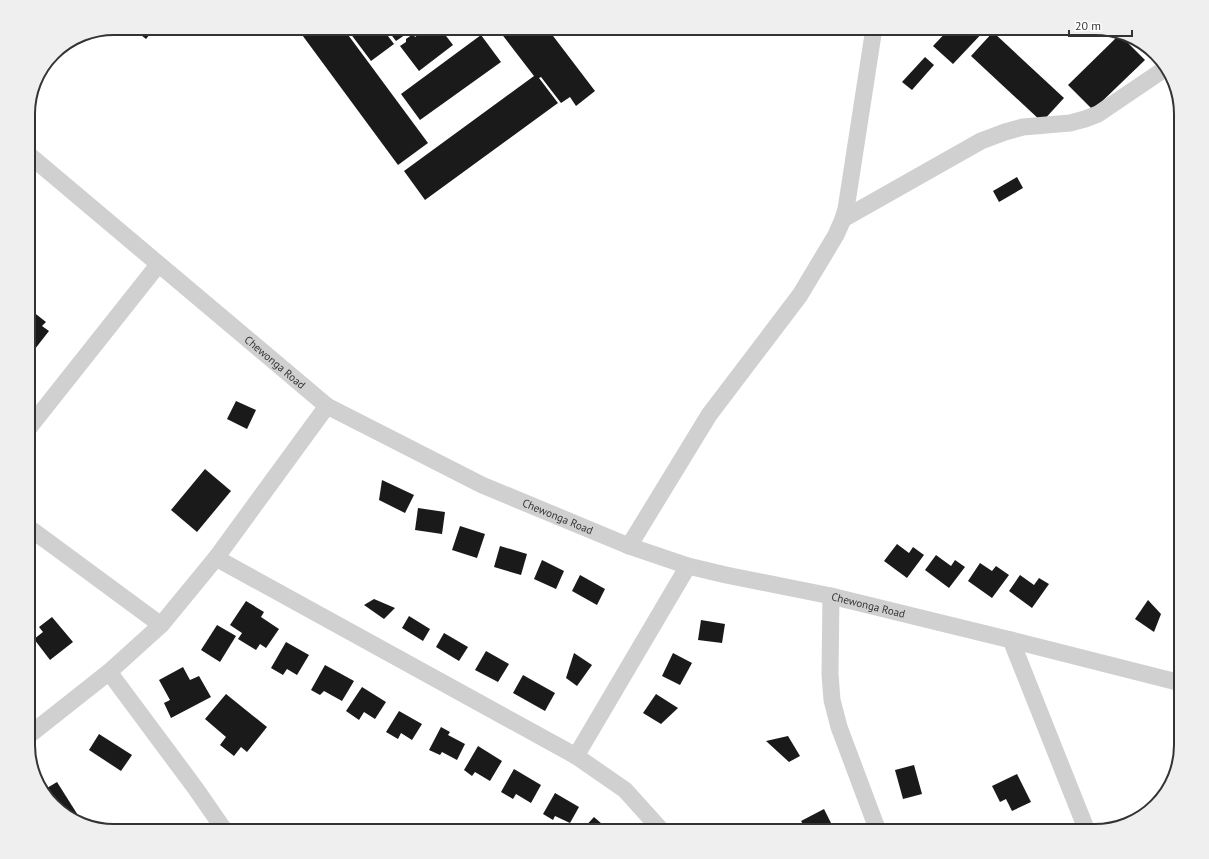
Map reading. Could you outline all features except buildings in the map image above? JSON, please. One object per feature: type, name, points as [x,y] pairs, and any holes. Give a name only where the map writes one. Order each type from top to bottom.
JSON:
[{"type":"street","points":[[629,546],[709,415],[800,295],[836,235],[846,209],[873,35]]},
{"type":"street","points":[[843,219],[981,141],[1023,127],[1070,123],[1098,114],[1162,71]]},
{"type":"street","name":"Chewonga Road","points":[[35,160],[327,406],[482,485],[629,546],[688,566],[831,596],[1174,681]]},
{"type":"street","points":[[35,420],[158,265]]},
{"type":"street","points":[[35,730],[109,672],[161,625],[216,558],[327,406]]},
{"type":"street","points":[[35,531],[161,625]]},
{"type":"street","points":[[216,558],[576,756],[625,790],[656,824]]},
{"type":"street","points":[[576,756],[688,566]]},
{"type":"street","points":[[831,596],[830,674],[832,700],[839,727],[875,824]]},
{"type":"street","points":[[1011,640],[1084,824]]},
{"type":"street","points":[[109,672],[196,788],[220,824]]}]
